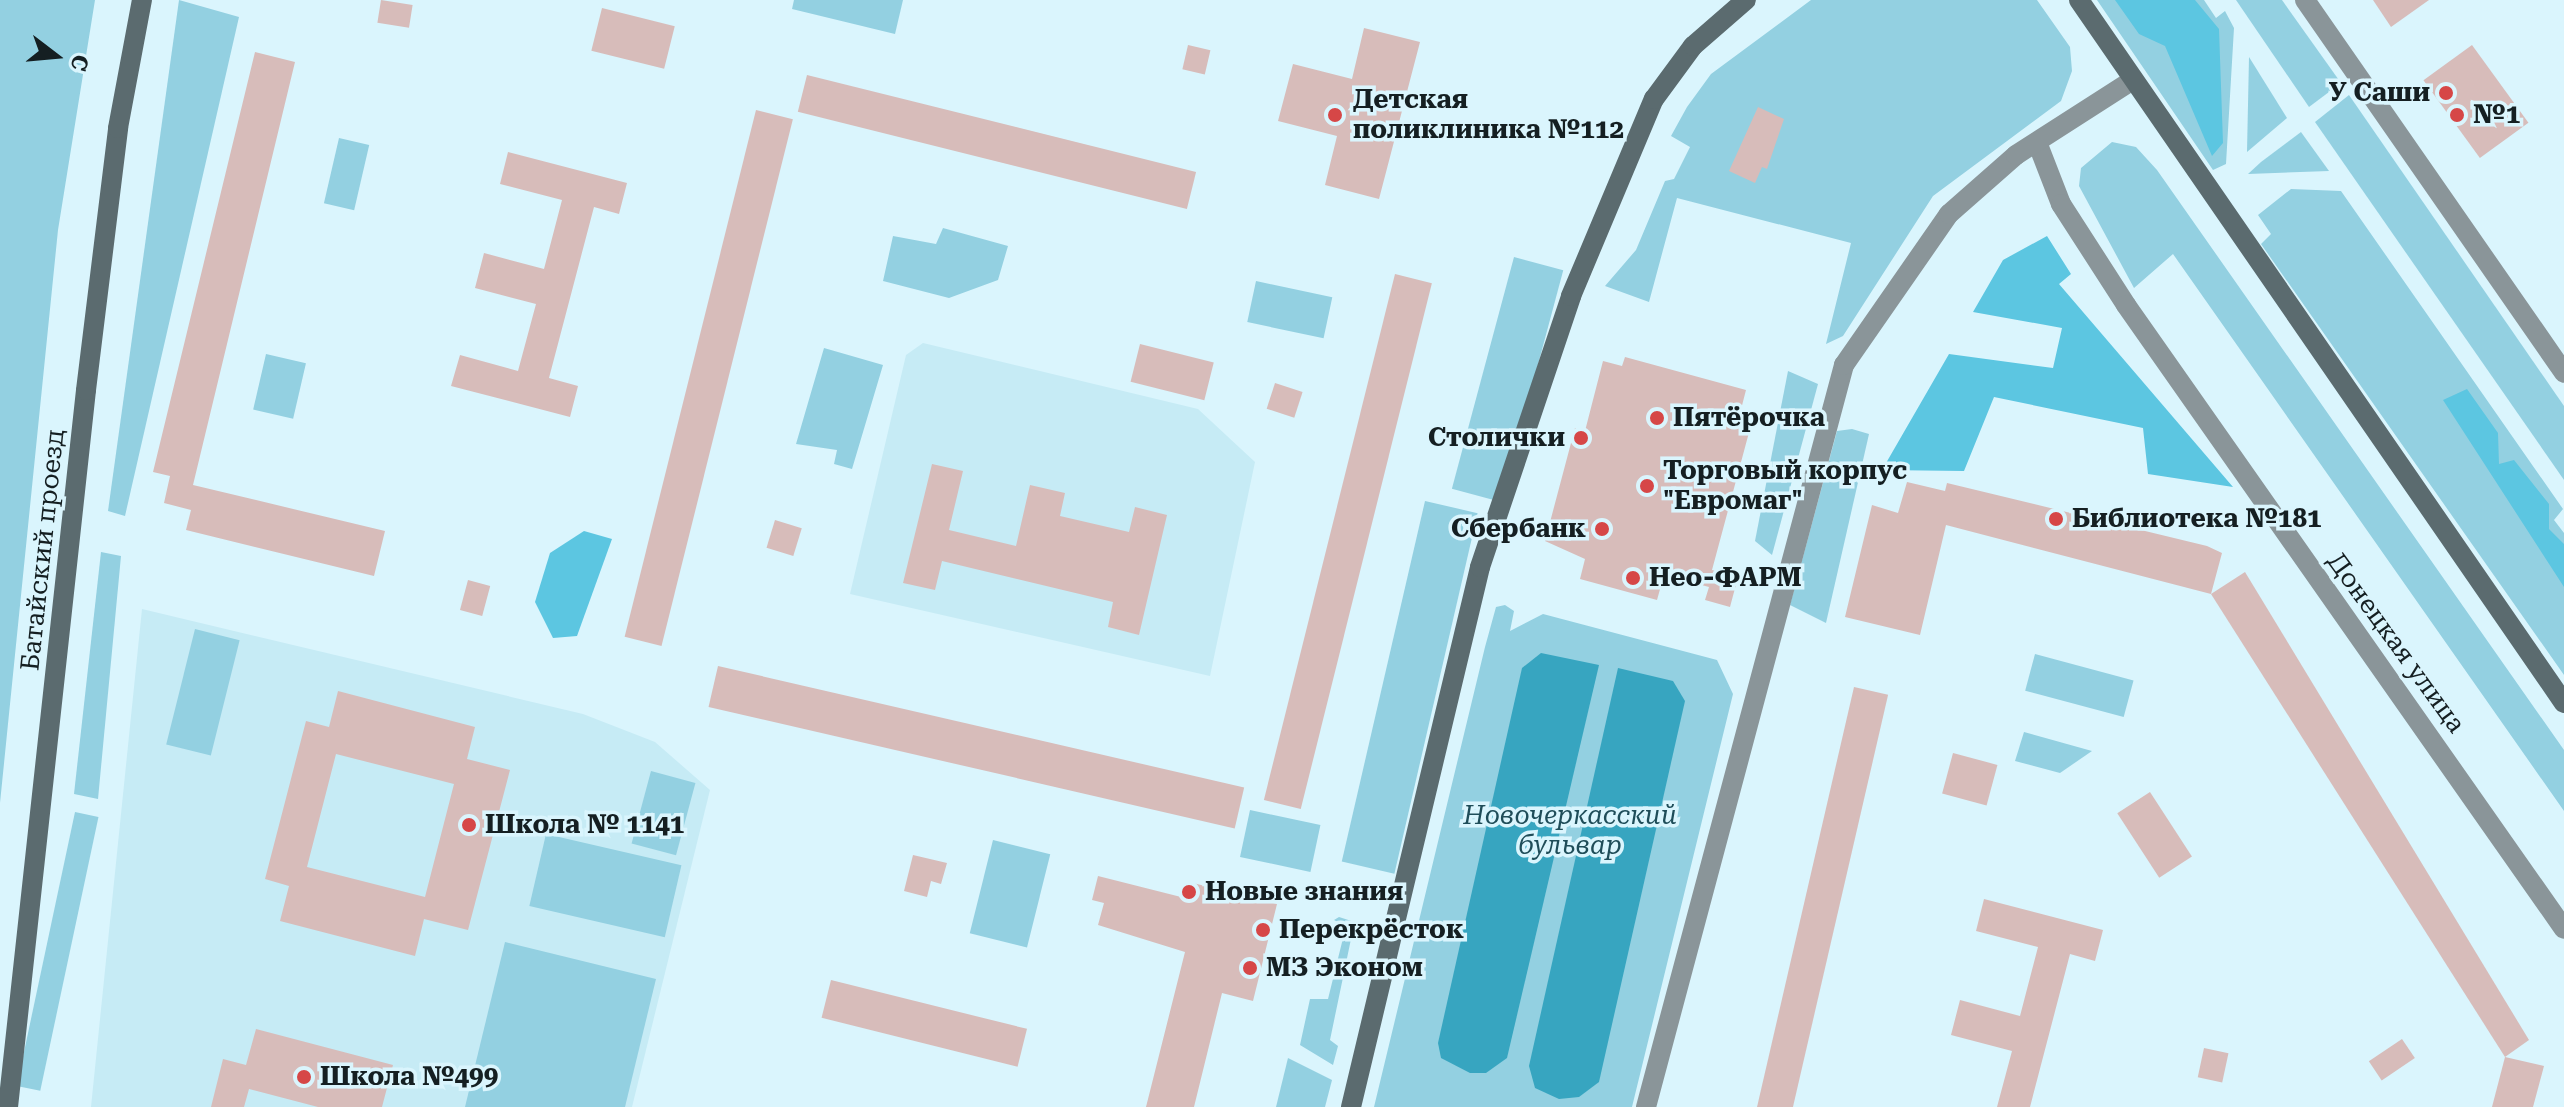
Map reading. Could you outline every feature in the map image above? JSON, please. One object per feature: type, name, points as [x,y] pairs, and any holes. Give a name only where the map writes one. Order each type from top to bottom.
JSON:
[{"type":"main road","name":"Батайский проезд","points":[[8,1107],[88,375],[142,0]]},
{"type":"main road","points":[[1351,1107],[1480,567],[1571,296],[1654,99],[1693,46],[1746,0]]},
{"type":"main road","points":[[2079,0],[2564,703]]},
{"type":"street","points":[[2305,0],[2564,373]]},
{"type":"street","points":[[1646,1107],[1844,365],[1949,214],[2037,142],[2133,80]]},
{"type":"street","name":"Донецкая улица","points":[[2037,142],[2061,204],[2126,305],[2564,929]]},
{"type":"shaded area","points":[[2115,0],[2195,0],[2219,29],[2223,143],[2212,156],[2165,46],[2139,34]]},
{"type":"shaded area","points":[[2047,236],[2071,274],[2059,284],[2233,487],[2148,474],[2143,428],[1994,397],[1964,471],[1882,470],[1949,354],[2053,368],[2062,328],[1973,312],[2003,260]]},
{"type":"shaded area","points":[[923,343],[1198,409],[1255,462],[1210,676],[850,594],[906,355]]},
{"type":"shaded area","points":[[2467,389],[2498,433],[2499,464],[2514,460],[2549,504],[2549,529],[2564,544],[2564,587],[2443,400]]},
{"type":"shaded area","points":[[584,531],[612,539],[577,636],[553,638],[535,602],[550,553]]},
{"type":"shaded area","points":[[142,609],[583,714],[655,742],[710,790],[632,1107],[91,1107]]},
{"type":"shaded area","points":[[1541,653],[1599,665],[1507,1058],[1486,1073],[1470,1073],[1441,1058],[1438,1043],[1522,668]]},
{"type":"shaded area","points":[[1618,668],[1673,681],[1685,701],[1599,1082],[1579,1097],[1559,1099],[1535,1088],[1529,1066]]},
{"type":"green space","points":[[0,0],[95,0],[58,230],[0,803]]},
{"type":"green space","points":[[179,0],[239,17],[125,516],[108,511]]},
{"type":"green space","points":[[794,0],[903,0],[895,34],[792,9]]},
{"type":"green space","points":[[1811,0],[2037,0],[2070,47],[2072,71],[2061,101],[1933,196],[1843,336],[1826,344],[1851,243],[1677,198],[1649,302],[1605,286],[1636,250],[1665,181],[1674,179],[1690,147],[1671,136],[1687,107],[1711,74]]},
{"type":"green space","points":[[2097,0],[2204,0],[2216,18],[2225,11],[2234,28],[2226,164],[2213,170]]},
{"type":"green space","points":[[2236,0],[2282,0],[2341,83],[2309,107]]},
{"type":"green space","points":[[2249,57],[2287,118],[2247,152]]},
{"type":"green space","points":[[2349,95],[2564,406],[2564,480],[2315,122]]},
{"type":"green space","points":[[2301,132],[2329,171],[2248,174],[2261,162]]},
{"type":"green space","points":[[339,138],[369,145],[354,210],[324,203]]},
{"type":"green space","points":[[2112,142],[2136,147],[2157,170],[2564,750],[2564,811],[2173,254],[2134,288],[2079,186],[2081,168]]},
{"type":"green space","points":[[2291,189],[2341,191],[2563,509],[2554,520],[2564,533],[2564,675],[2261,244],[2271,234],[2258,215]]},
{"type":"green space","points":[[943,228],[1008,246],[998,280],[949,298],[883,281],[893,236],[936,244]]},
{"type":"green space","points":[[1514,257],[1563,270],[1501,502],[1452,489]]},
{"type":"green space","points":[[1256,281],[1332,297],[1324,338],[1247,322]]},
{"type":"green space","points":[[824,348],[883,365],[852,469],[834,464],[837,450],[796,444]]},
{"type":"green space","points":[[266,354],[306,363],[293,419],[253,410]]},
{"type":"green space","points":[[1788,371],[1818,384],[1772,555],[1755,541]]},
{"type":"green space","points":[[1852,429],[1869,434],[1826,623],[1790,605],[1837,431]]},
{"type":"green space","points":[[1425,501],[1478,513],[1394,874],[1342,862]]},
{"type":"green space","points":[[101,552],[121,556],[98,799],[74,794]]},
{"type":"green space","name":"Новочеркасский бульвар","points":[[1505,605],[1514,611],[1510,631],[1543,614],[1717,660],[1733,694],[1632,1107],[1374,1107],[1485,647],[1496,607]]},
{"type":"green space","points":[[195,629],[240,640],[211,756],[166,744]]},
{"type":"green space","points":[[2035,654],[2134,680],[2124,717],[2025,691]]},
{"type":"green space","points":[[2024,732],[2092,751],[2060,773],[2015,761]]},
{"type":"green space","points":[[651,771],[695,783],[676,855],[632,843]]},
{"type":"green space","points":[[1250,810],[1320,825],[1310,872],[1240,857]]},
{"type":"green space","points":[[75,812],[98,817],[40,1091],[17,1086]]},
{"type":"green space","points":[[546,834],[681,865],[665,937],[529,906]]},
{"type":"green space","points":[[993,840],[1050,854],[1027,947],[970,933]]},
{"type":"green space","points":[[1339,917],[1367,926],[1351,939],[1330,1040],[1338,1046],[1333,1065],[1300,1045],[1310,999],[1328,999],[1346,926],[1334,920]]},
{"type":"green space","points":[[505,942],[656,979],[625,1107],[465,1107]]},
{"type":"green space","points":[[1288,1058],[1332,1080],[1325,1107],[1276,1107]]},
{"type":"building","points":[[381,0],[413,5],[409,28],[377,23]]},
{"type":"building","points":[[2373,0],[2429,0],[2391,27]]},
{"type":"building","points":[[602,8],[675,26],[664,69],[591,51]]},
{"type":"building","name":"Детская поликлиника №112","points":[[1364,28],[1420,42],[1379,199],[1325,185],[1337,136],[1278,121],[1293,64],[1352,79]]},
{"type":"building","points":[[1188,45],[1210,50],[1205,75],[1182,69]]},
{"type":"building","points":[[2472,45],[2528,123],[2480,158],[2423,80]]},
{"type":"building","points":[[255,52],[295,62],[193,485],[385,531],[374,576],[186,530],[191,510],[164,503],[170,476],[153,472]]},
{"type":"building","points":[[807,75],[1196,172],[1187,209],[798,112]]},
{"type":"building","points":[[1758,107],[1784,119],[1767,169],[1762,167],[1755,183],[1729,171]]},
{"type":"building","points":[[756,110],[793,119],[662,646],[625,637]]},
{"type":"building","points":[[508,152],[627,183],[619,214],[594,207],[549,378],[578,386],[570,417],[451,386],[460,355],[518,371],[536,304],[475,288],[484,253],[544,269],[562,200],[500,184]]},
{"type":"building","points":[[1395,274],[1432,283],[1301,809],[1264,800]]},
{"type":"building","points":[[1140,344],[1214,362],[1204,400],[1131,382]]},
{"type":"building","name":"Торговый корпус \"Евромаг\"","points":[[1625,357],[1746,390],[1738,421],[1751,425],[1712,570],[1738,577],[1730,607],[1705,600],[1709,587],[1664,575],[1657,600],[1580,579],[1585,559],[1545,541],[1575,428],[1585,431],[1603,361],[1622,366]]},
{"type":"building","points":[[1275,383],[1303,392],[1294,418],[1267,409]]},
{"type":"building","points":[[932,464],[963,471],[949,530],[1016,546],[1030,485],[1065,493],[1060,516],[1129,532],[1135,507],[1167,515],[1139,635],[1108,627],[1113,602],[942,561],[935,590],[903,583]]},
{"type":"building","points":[[1907,482],[1945,491],[1947,483],[2207,546],[2222,553],[2211,594],[1946,525],[1920,635],[1845,617],[1872,505],[1898,513]]},
{"type":"building","points":[[775,520],[802,528],[793,556],[767,548]]},
{"type":"building","points":[[2245,572],[2529,1040],[2505,1057],[2211,594]]},
{"type":"building","points":[[468,580],[490,586],[482,616],[460,610]]},
{"type":"building","points":[[718,666],[1244,787],[1235,828],[709,707]]},
{"type":"building","points":[[1854,687],[1888,695],[1793,1107],[1757,1107]]},
{"type":"building","name":"Школа № 1141","points":[[338,691],[475,727],[467,759],[510,770],[468,930],[424,919],[415,956],[280,921],[289,886],[265,879],[306,721],[329,727]],"holes":[[[336,754],[454,784],[425,897],[307,867]]]},
{"type":"building","points":[[1953,753],[1997,765],[1987,805],[1942,794]]},
{"type":"building","points":[[2150,792],[2192,857],[2159,878],[2117,813]]},
{"type":"building","points":[[913,855],[947,863],[941,884],[931,881],[927,897],[904,891]]},
{"type":"building","points":[[1098,876],[1185,898],[1189,882],[1277,904],[1253,1001],[1222,993],[1194,1107],[1146,1107],[1185,952],[1098,925],[1104,903],[1092,900]]},
{"type":"building","points":[[1984,899],[2103,930],[2095,961],[2070,954],[2030,1107],[1997,1107],[2012,1051],[1951,1035],[1960,1000],[2020,1016],[2038,947],[1976,931]]},
{"type":"building","points":[[831,980],[1027,1029],[1018,1067],[822,1018]]},
{"type":"building","name":"Школа №499","points":[[256,1029],[393,1065],[382,1107],[318,1107],[249,1089],[244,1107],[211,1107],[223,1059],[246,1065]]},
{"type":"building","points":[[2402,1039],[2415,1058],[2382,1080],[2369,1061]]},
{"type":"building","points":[[2204,1048],[2228,1053],[2222,1083],[2198,1077]]},
{"type":"building","points":[[2505,1057],[2544,1066],[2533,1107],[2492,1107]]},
{"type":"place","name":"У Саши","points":[[2446,93]]},
{"type":"place","name":"Детская поликлиника №112","points":[[1335,115]]},
{"type":"place","name":"№1","points":[[2457,115]]},
{"type":"place","name":"Пятёрочка","points":[[1657,418]]},
{"type":"place","name":"Столички","points":[[1581,438]]},
{"type":"place","name":"Торговый корпус \"Евромаг\"","points":[[1647,486]]},
{"type":"place","name":"Библиотека №181","points":[[2056,519]]},
{"type":"place","name":"Сбербанк","points":[[1602,529]]},
{"type":"place","name":"Нео-ФАРМ","points":[[1633,578]]},
{"type":"place","name":"Школа № 1141","points":[[469,825]]},
{"type":"place","name":"Новые знания","points":[[1189,892]]},
{"type":"place","name":"Перекрёсток","points":[[1263,930]]},
{"type":"place","name":"МЗ Эконом","points":[[1250,968]]},
{"type":"place","name":"Школа №499","points":[[304,1077]]}]
